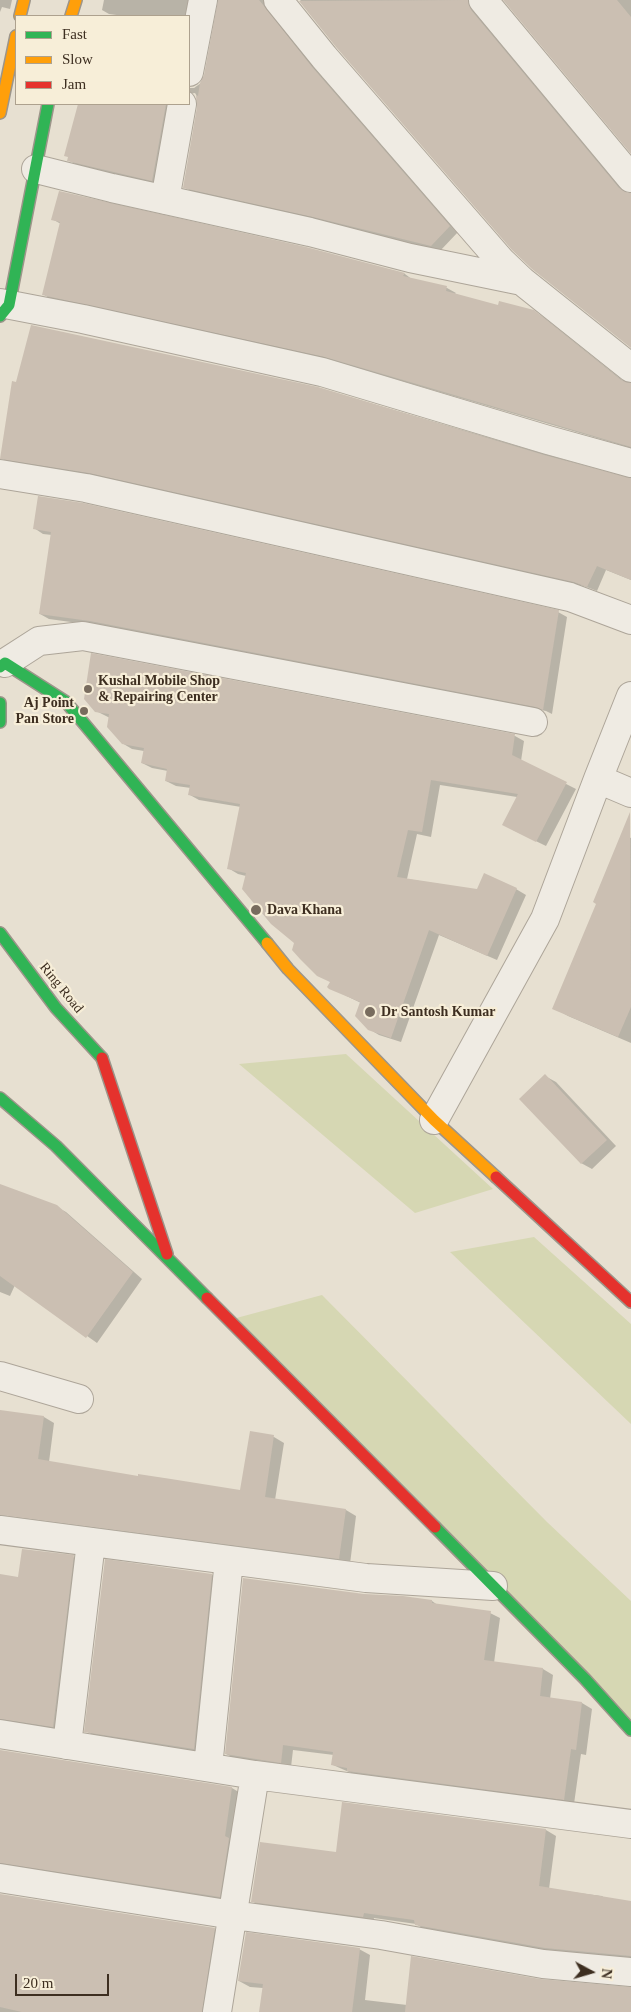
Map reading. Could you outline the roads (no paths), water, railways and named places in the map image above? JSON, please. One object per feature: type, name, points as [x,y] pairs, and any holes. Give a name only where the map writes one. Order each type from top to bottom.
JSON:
[{"type":"street","points":[[20,15],[24,0]]},
{"type":"street","points":[[71,15],[76,0]]},
{"type":"street","points":[[190,67],[203,0]]},
{"type":"street","points":[[278,0],[324,57],[494,254],[522,281],[631,368]]},
{"type":"street","points":[[483,0],[631,178]]},
{"type":"street","points":[[0,113],[15,41]]},
{"type":"street","points":[[48,105],[36,169],[3,308],[83,319],[322,372],[631,463]]},
{"type":"street","points":[[165,200],[182,105]]},
{"type":"street","points":[[36,169],[310,232],[410,258],[522,281]]},
{"type":"street","points":[[0,474],[86,488],[570,597],[631,620]]},
{"type":"street","points":[[533,722],[83,636],[39,642],[2,665],[66,702],[288,969],[434,1120],[631,1302]]},
{"type":"street","points":[[434,1120],[546,918],[631,696]]},
{"type":"street","points":[[0,703],[0,722]]},
{"type":"street","points":[[598,779],[631,793]]},
{"type":"street","name":"Ring Road","points":[[0,933],[56,1008],[102,1058],[169,1260]]},
{"type":"street","points":[[0,1098],[56,1146],[585,1679],[631,1730]]},
{"type":"street","points":[[0,1376],[79,1399]]},
{"type":"street","points":[[0,1530],[366,1578],[493,1586]]},
{"type":"street","points":[[67,1745],[91,1542]]},
{"type":"street","points":[[208,1767],[230,1560]]},
{"type":"street","points":[[0,1734],[255,1775],[631,1824]]},
{"type":"street","points":[[217,2012],[255,1775]]},
{"type":"street","points":[[0,1878],[233,1915],[381,1935],[544,1964],[631,1972]]},
{"type":"place","name":"Kushal Mobile Shop & Repairing Center","points":[[88,689]]},
{"type":"place","name":"Aj Point Pan Store","points":[[84,711]]},
{"type":"place","name":"Dava Khana","points":[[256,910]]},
{"type":"place","name":"Dr Santosh Kumar","points":[[370,1012]]}]
